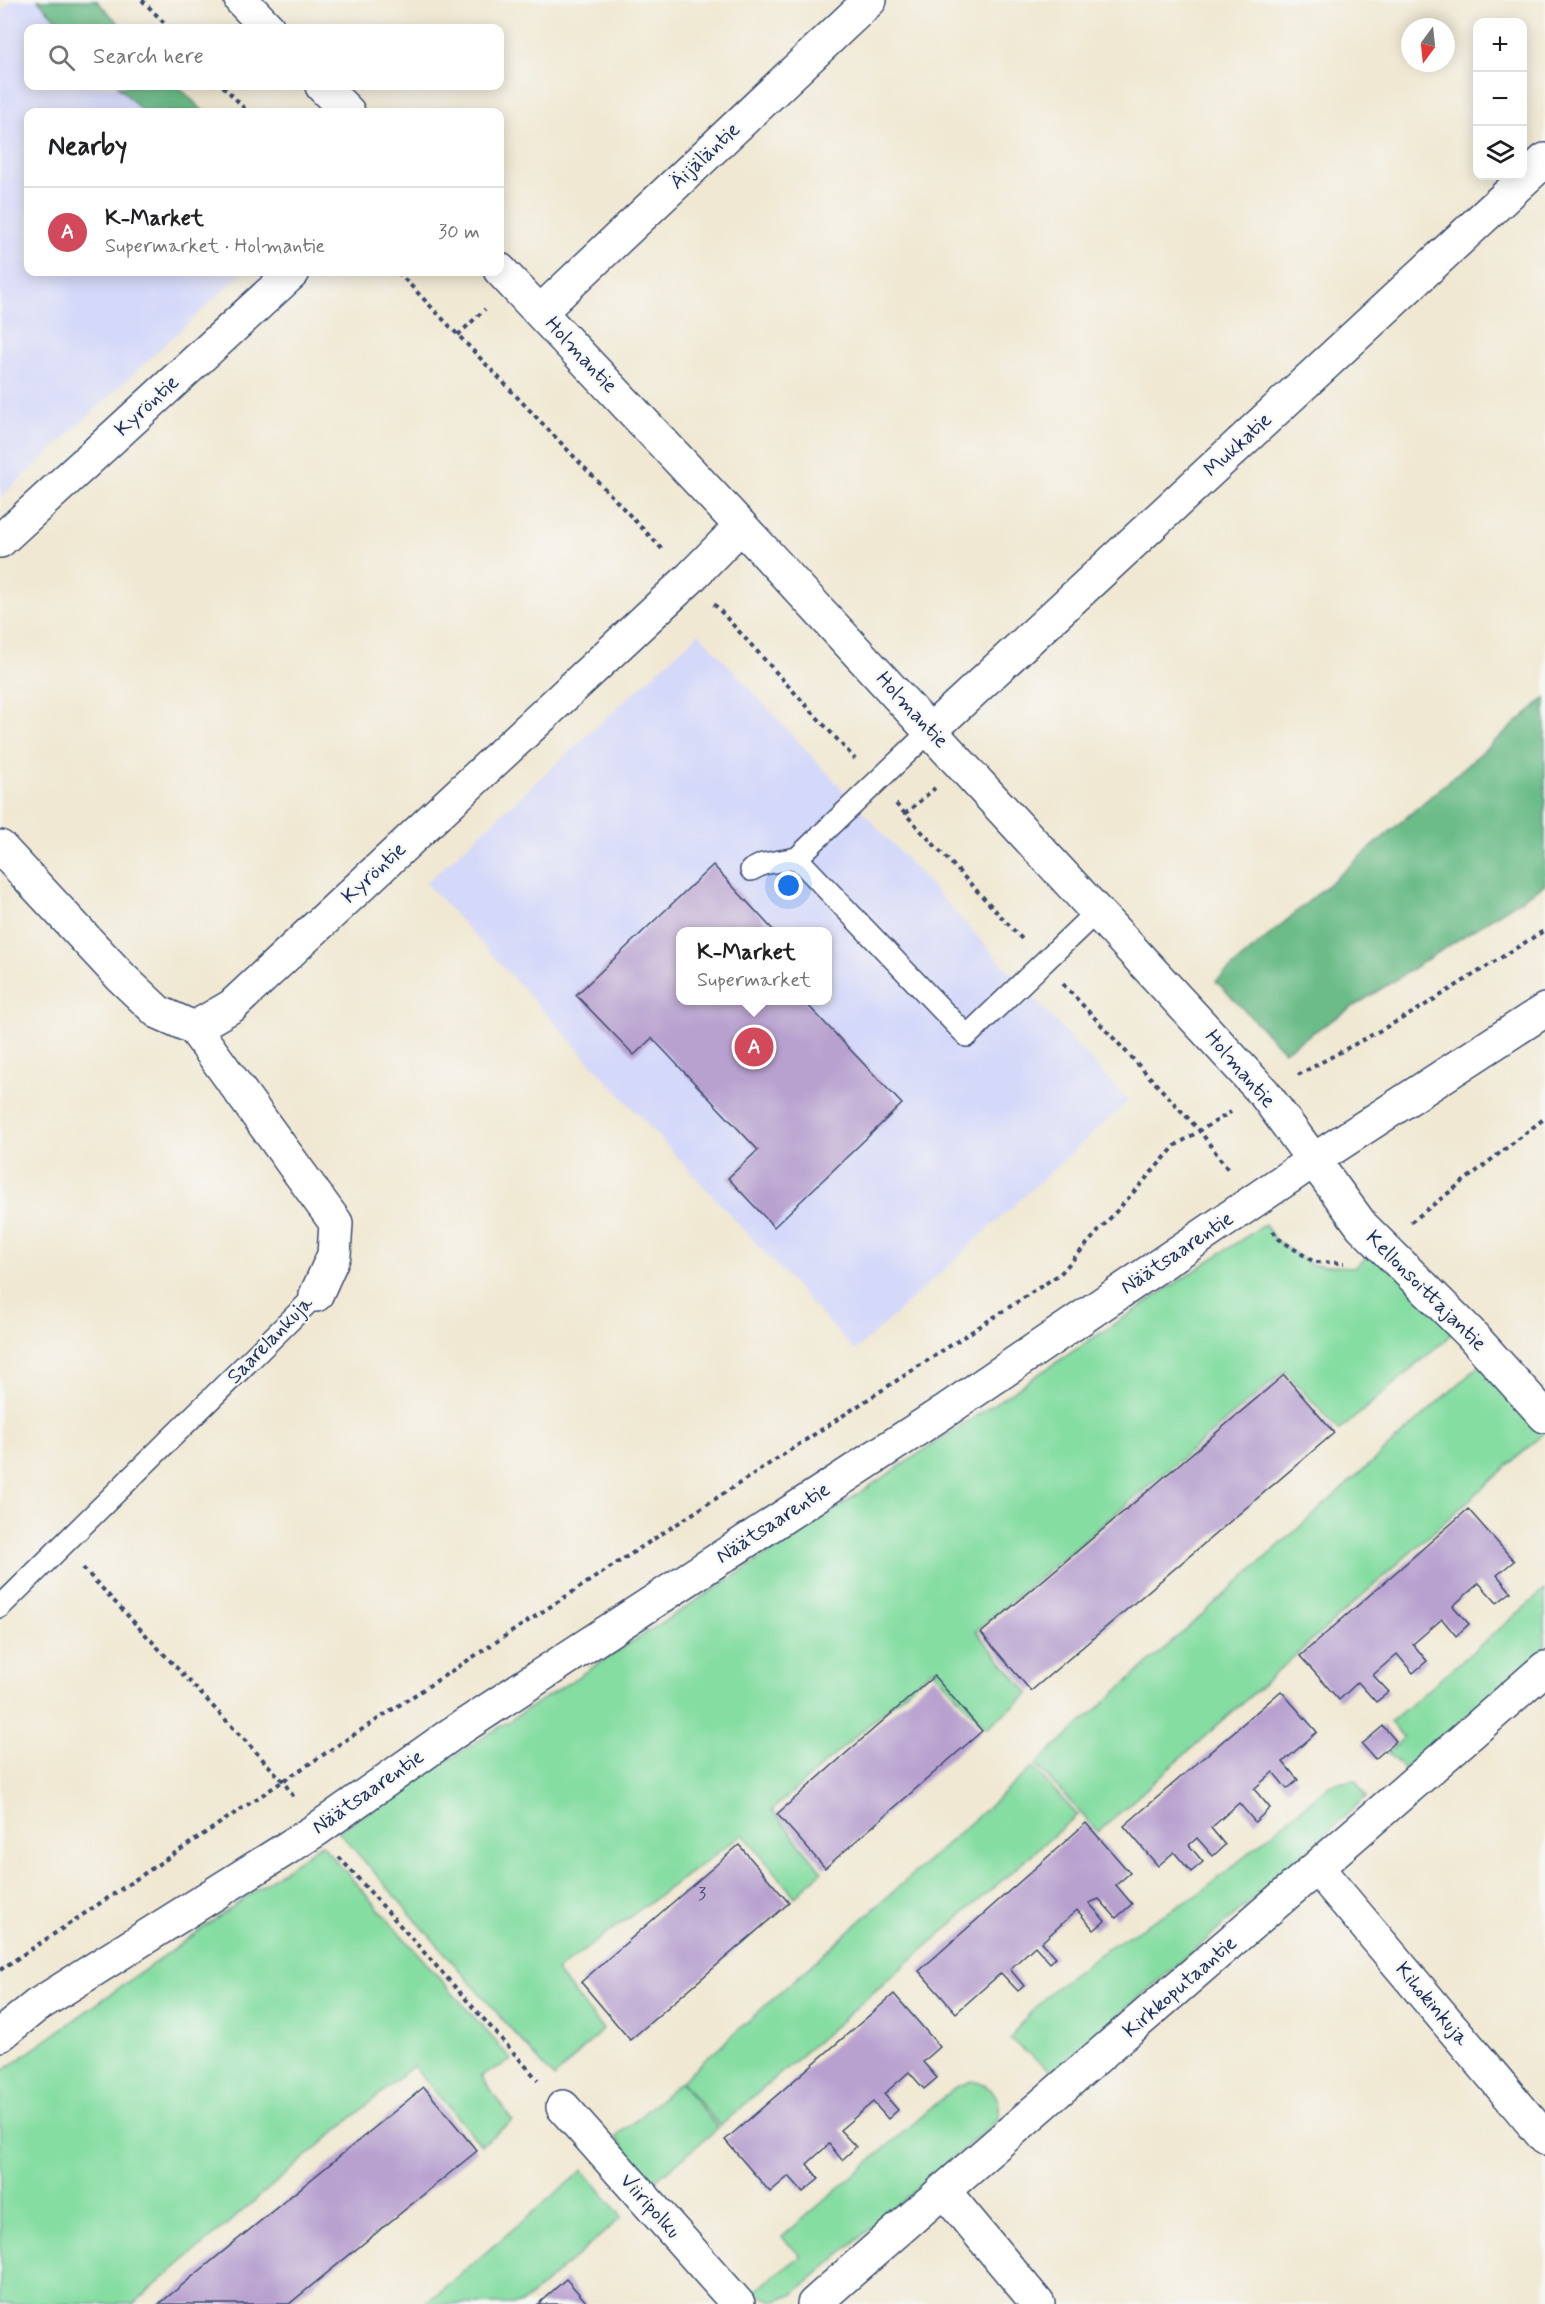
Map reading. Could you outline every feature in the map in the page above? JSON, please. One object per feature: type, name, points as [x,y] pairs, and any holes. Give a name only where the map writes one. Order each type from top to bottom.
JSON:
[{"type":"street","points":[[241,0],[264,24]]},
{"type":"street","name":"Äijäläntie","points":[[540,312],[870,0]]},
{"type":"street","points":[[326,90],[344,108]]},
{"type":"street","name":"Mukkatie","points":[[931,730],[1545,160]]},
{"type":"street","name":"Holmantie","points":[[504,274],[1098,911],[1264,1093],[1314,1160]]},
{"type":"street","name":"Kyröntie","points":[[0,541],[289,276]]},
{"type":"street","name":"Kyröntie","points":[[194,1028],[231,1006],[690,578],[741,526]]},
{"type":"street","points":[[0,847],[122,978],[158,1012],[194,1028]]},
{"type":"street","name":"Näätsaarentie","points":[[0,2035],[36,2006],[316,1830],[453,1733],[942,1413],[1314,1160],[1545,1010]]},
{"type":"street","name":"Saarelankuja","points":[[194,1028],[336,1223],[334,1256],[316,1295]]},
{"type":"street","name":"Kellonsoittajantie","points":[[1314,1160],[1362,1226],[1469,1332],[1545,1416]]},
{"type":"street","name":"Kirkkoputaantie","points":[[814,2304],[943,2190],[1318,1869],[1545,1668]]},
{"type":"street","name":"Kihokinkuja","points":[[1318,1869],[1545,2138]]},
{"type":"street","name":"Viiripolku","points":[[562,2107],[738,2304]]},
{"type":"street","points":[[943,2190],[1038,2304]]},
{"type":"lane","points":[[751,870],[763,864],[797,858],[931,730]]},
{"type":"lane","points":[[797,858],[967,1036],[1098,911]]},
{"type":"lane","name":"Saarelankuja","points":[[0,1607],[316,1295]]},
{"type":"path","points":[[142,0],[165,24]]},
{"type":"path","points":[[226,90],[244,108]]},
{"type":"path","points":[[402,276],[690,578],[1200,1131],[1279,1239],[1314,1262],[1354,1263],[1429,1209],[1545,1118]]},
{"type":"path","points":[[0,1970],[303,1768],[1060,1274],[1176,1145],[1264,1093],[1414,1012],[1545,930]]},
{"type":"shaded area","points":[[13,0],[38,0],[60,24],[24,24],[24,90],[122,90],[139,108],[24,108],[24,276],[239,276],[0,498],[0,12]]},
{"type":"shaded area","points":[[699,633],[1128,1101],[855,1351],[426,883]]},
{"type":"green space","points":[[38,0],[96,0],[119,24],[60,24]]},
{"type":"green space","points":[[122,90],[182,90],[200,108],[139,108]]},
{"type":"green space","points":[[1545,698],[1545,884],[1284,1051],[1216,981]]},
{"type":"green space","points":[[1265,1224],[1274,1239],[1312,1265],[1354,1267],[1379,1248],[1458,1329],[1339,1431],[1285,1371],[976,1631],[1029,1694],[986,1728],[932,1669],[772,1810],[822,1871],[795,1897],[743,1834],[556,1971],[603,2029],[554,2078],[338,1831],[733,1577]]},
{"type":"green space","points":[[1482,1363],[1544,1433],[1098,1832],[1036,1764]]},
{"type":"green space","points":[[1545,1590],[1545,1649],[1404,1770],[1388,1752],[1404,1738],[1390,1722]]},
{"type":"green space","points":[[1033,1767],[1077,1815],[720,2126],[681,2081]]},
{"type":"green space","points":[[1355,1780],[1366,1797],[1276,1880],[1052,2072],[1010,2039],[1021,2023],[1051,1991],[1106,1949],[1202,1892],[1331,1784]]},
{"type":"green space","points":[[321,1844],[512,2060],[481,2076],[512,2121],[481,2145],[413,2066],[133,2304],[0,2304],[0,2073]]},
{"type":"green space","points":[[972,2081],[986,2086],[995,2094],[999,2106],[998,2120],[792,2295],[773,2301],[753,2292],[801,2256],[782,2237],[956,2087]]},
{"type":"green space","points":[[680,2082],[718,2128],[654,2182],[616,2137]]},
{"type":"green space","points":[[583,2170],[622,2217],[521,2304],[425,2304]]},
{"type":"building","points":[[713,865],[770,927],[676,927],[676,1005],[808,1005],[902,1104],[774,1227],[728,1178],[758,1150],[652,1038],[634,1055],[576,995]]},
{"type":"building","points":[[1284,1375],[1334,1433],[1031,1691],[981,1633]]},
{"type":"building","points":[[1468,1509],[1514,1561],[1497,1575],[1511,1592],[1497,1603],[1479,1583],[1453,1606],[1469,1624],[1456,1636],[1442,1619],[1413,1644],[1427,1661],[1413,1673],[1397,1654],[1373,1675],[1389,1692],[1376,1702],[1358,1682],[1339,1700],[1300,1656]]},
{"type":"building","points":[[934,1676],[982,1731],[825,1868],[777,1814]]},
{"type":"building","points":[[1281,1691],[1317,1732],[1283,1762],[1298,1780],[1287,1789],[1273,1772],[1254,1789],[1270,1808],[1255,1822],[1239,1803],[1211,1828],[1225,1845],[1213,1856],[1197,1838],[1189,1845],[1203,1862],[1191,1872],[1174,1852],[1158,1866],[1124,1826]]},
{"type":"building","points":[[1383,1726],[1396,1741],[1375,1759],[1362,1744]]},
{"type":"building","points":[[1086,1823],[1130,1873],[1116,1885],[1132,1904],[1116,1918],[1099,1899],[1089,1903],[1105,1921],[1094,1930],[1077,1910],[1042,1942],[1056,1957],[1050,1963],[1035,1946],[1010,1969],[1024,1986],[1018,1991],[1001,1973],[956,2013],[919,1971]]},
{"type":"building","points":[[739,1845],[789,1903],[630,2040],[581,1982]]},
{"type":"building","points":[[894,1994],[940,2047],[923,2062],[937,2078],[924,2089],[909,2072],[884,2094],[898,2110],[888,2119],[873,2102],[840,2130],[856,2147],[842,2160],[829,2144],[807,2164],[819,2179],[803,2192],[789,2176],[770,2192],[725,2140]]},
{"type":"building","points":[[424,2087],[477,2151],[289,2304],[159,2304]]},
{"type":"building","points":[[566,2279],[588,2304],[538,2304]]},
{"type":"place","name":"K-Market","points":[[754,1047]]}]
